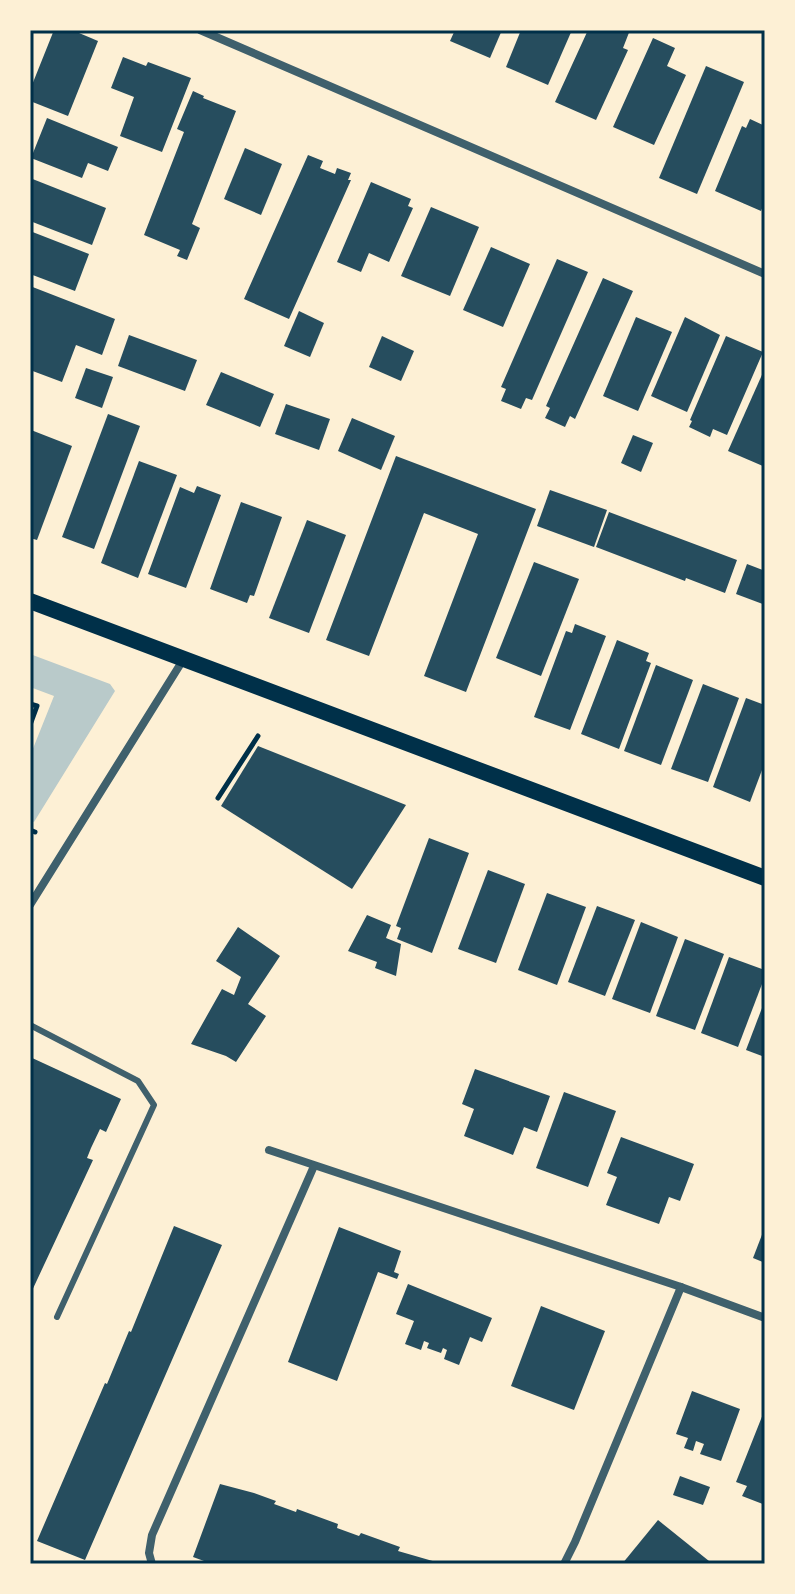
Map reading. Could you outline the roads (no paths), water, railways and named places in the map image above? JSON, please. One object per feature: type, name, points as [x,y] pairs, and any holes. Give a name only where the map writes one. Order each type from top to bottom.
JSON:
[{"type":"main road","points":[[30,601],[765,878]]},
{"type":"street","points":[[200,30],[765,274]]},
{"type":"street","points":[[30,905],[183,660]]},
{"type":"street","points":[[269,1150],[681,1287],[765,1318]]},
{"type":"street","points":[[152,1564],[149,1553],[152,1535],[314,1166]]},
{"type":"street","points":[[564,1564],[681,1287]]},
{"type":"lane","points":[[30,1025],[138,1081],[154,1105],[57,1317]]}]
